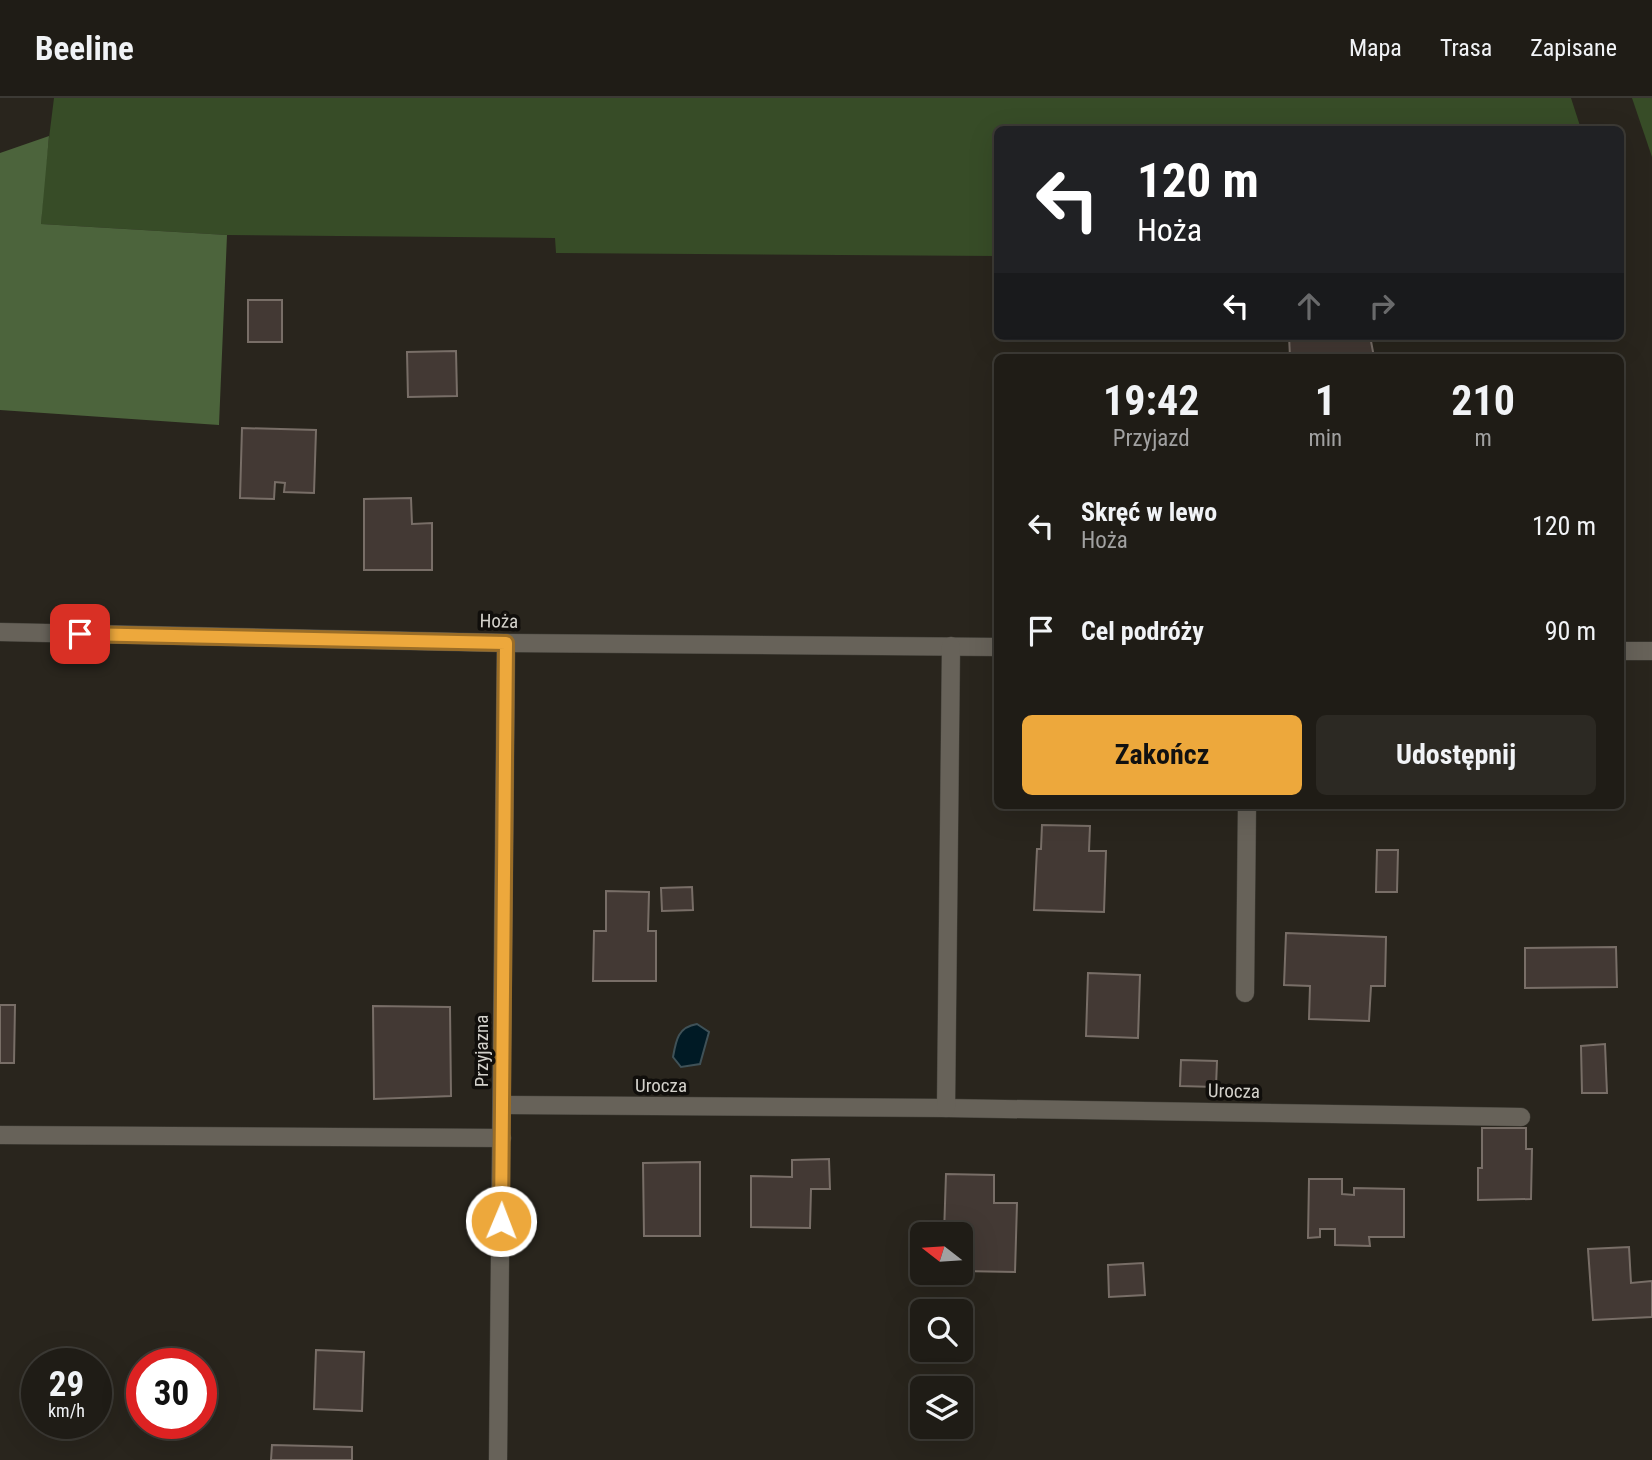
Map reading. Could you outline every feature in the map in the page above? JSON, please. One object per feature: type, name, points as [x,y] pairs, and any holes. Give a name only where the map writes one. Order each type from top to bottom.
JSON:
[{"type":"street","name":"Hoża","points":[[0,632],[506,643],[994,647]]},
{"type":"street","name":"Przyjazna","points":[[498,1460],[506,643]]},
{"type":"street","points":[[946,1108],[951,646]]},
{"type":"street","points":[[1624,651],[1652,651]]},
{"type":"street","points":[[1245,993],[1247,809]]},
{"type":"street","name":"Urocza","points":[[502,1105],[946,1108],[1521,1117]]},
{"type":"street","points":[[0,1135],[502,1138]]},
{"type":"green space","points":[[54,98],[1571,98],[1580,126],[994,126],[994,256],[556,253],[555,238],[227,235],[41,224]]},
{"type":"green space","points":[[1632,98],[1652,98],[1652,157]]},
{"type":"green space","points":[[49,136],[41,224],[227,235],[219,425],[0,410],[0,153]]},
{"type":"water","points":[[697,1024],[709,1032],[700,1064],[681,1067],[673,1057],[677,1040],[682,1031]]},
{"type":"building","points":[[248,300],[282,300],[282,342],[248,342]]},
{"type":"building","points":[[1289,340],[1371,340],[1373,354],[1290,354]]},
{"type":"building","points":[[456,351],[457,396],[408,397],[407,352]]},
{"type":"building","points":[[242,428],[316,430],[314,493],[284,492],[285,483],[275,482],[274,499],[240,498]]},
{"type":"building","points":[[411,498],[412,524],[432,523],[432,570],[364,570],[364,499]]},
{"type":"building","points":[[1042,825],[1090,826],[1089,851],[1106,851],[1104,912],[1034,910],[1037,849],[1041,849]]},
{"type":"building","points":[[1377,850],[1398,850],[1397,892],[1376,892]]},
{"type":"building","points":[[692,887],[693,910],[662,911],[661,888]]},
{"type":"building","points":[[606,891],[649,892],[648,931],[656,931],[656,981],[593,981],[594,931],[606,931]]},
{"type":"building","points":[[1286,933],[1386,937],[1385,986],[1371,986],[1369,1021],[1309,1019],[1310,986],[1284,985]]},
{"type":"building","points":[[1616,947],[1617,987],[1525,988],[1525,948]]},
{"type":"building","points":[[1088,973],[1140,975],[1138,1038],[1086,1036]]},
{"type":"building","points":[[0,1005],[15,1005],[14,1063],[0,1063]]},
{"type":"building","points":[[373,1006],[450,1007],[451,1096],[374,1099]]},
{"type":"building","points":[[1605,1044],[1607,1093],[1582,1093],[1581,1046]]},
{"type":"building","points":[[1181,1060],[1217,1061],[1216,1087],[1180,1086]]},
{"type":"building","points":[[1482,1128],[1526,1128],[1526,1149],[1532,1149],[1531,1199],[1478,1200],[1478,1168],[1482,1168]]},
{"type":"building","points":[[829,1159],[830,1189],[811,1189],[810,1228],[751,1227],[751,1176],[792,1177],[792,1160]]},
{"type":"building","points":[[700,1162],[700,1236],[644,1236],[643,1163]]},
{"type":"building","points":[[946,1174],[994,1175],[994,1203],[1017,1203],[1015,1272],[973,1271],[973,1222],[944,1222]]},
{"type":"building","points":[[1309,1179],[1342,1179],[1342,1194],[1354,1195],[1354,1188],[1404,1189],[1404,1237],[1369,1237],[1370,1246],[1335,1245],[1335,1229],[1320,1229],[1320,1237],[1308,1238]]},
{"type":"building","points":[[1629,1247],[1631,1283],[1652,1281],[1652,1317],[1593,1320],[1588,1249]]},
{"type":"building","points":[[1143,1263],[1145,1295],[1109,1297],[1108,1265]]},
{"type":"building","points":[[316,1350],[364,1352],[362,1411],[314,1409]]},
{"type":"building","points":[[272,1445],[352,1447],[352,1460],[271,1460]]},
{"type":"route","points":[[80,634],[506,643],[501,1221]]}]
